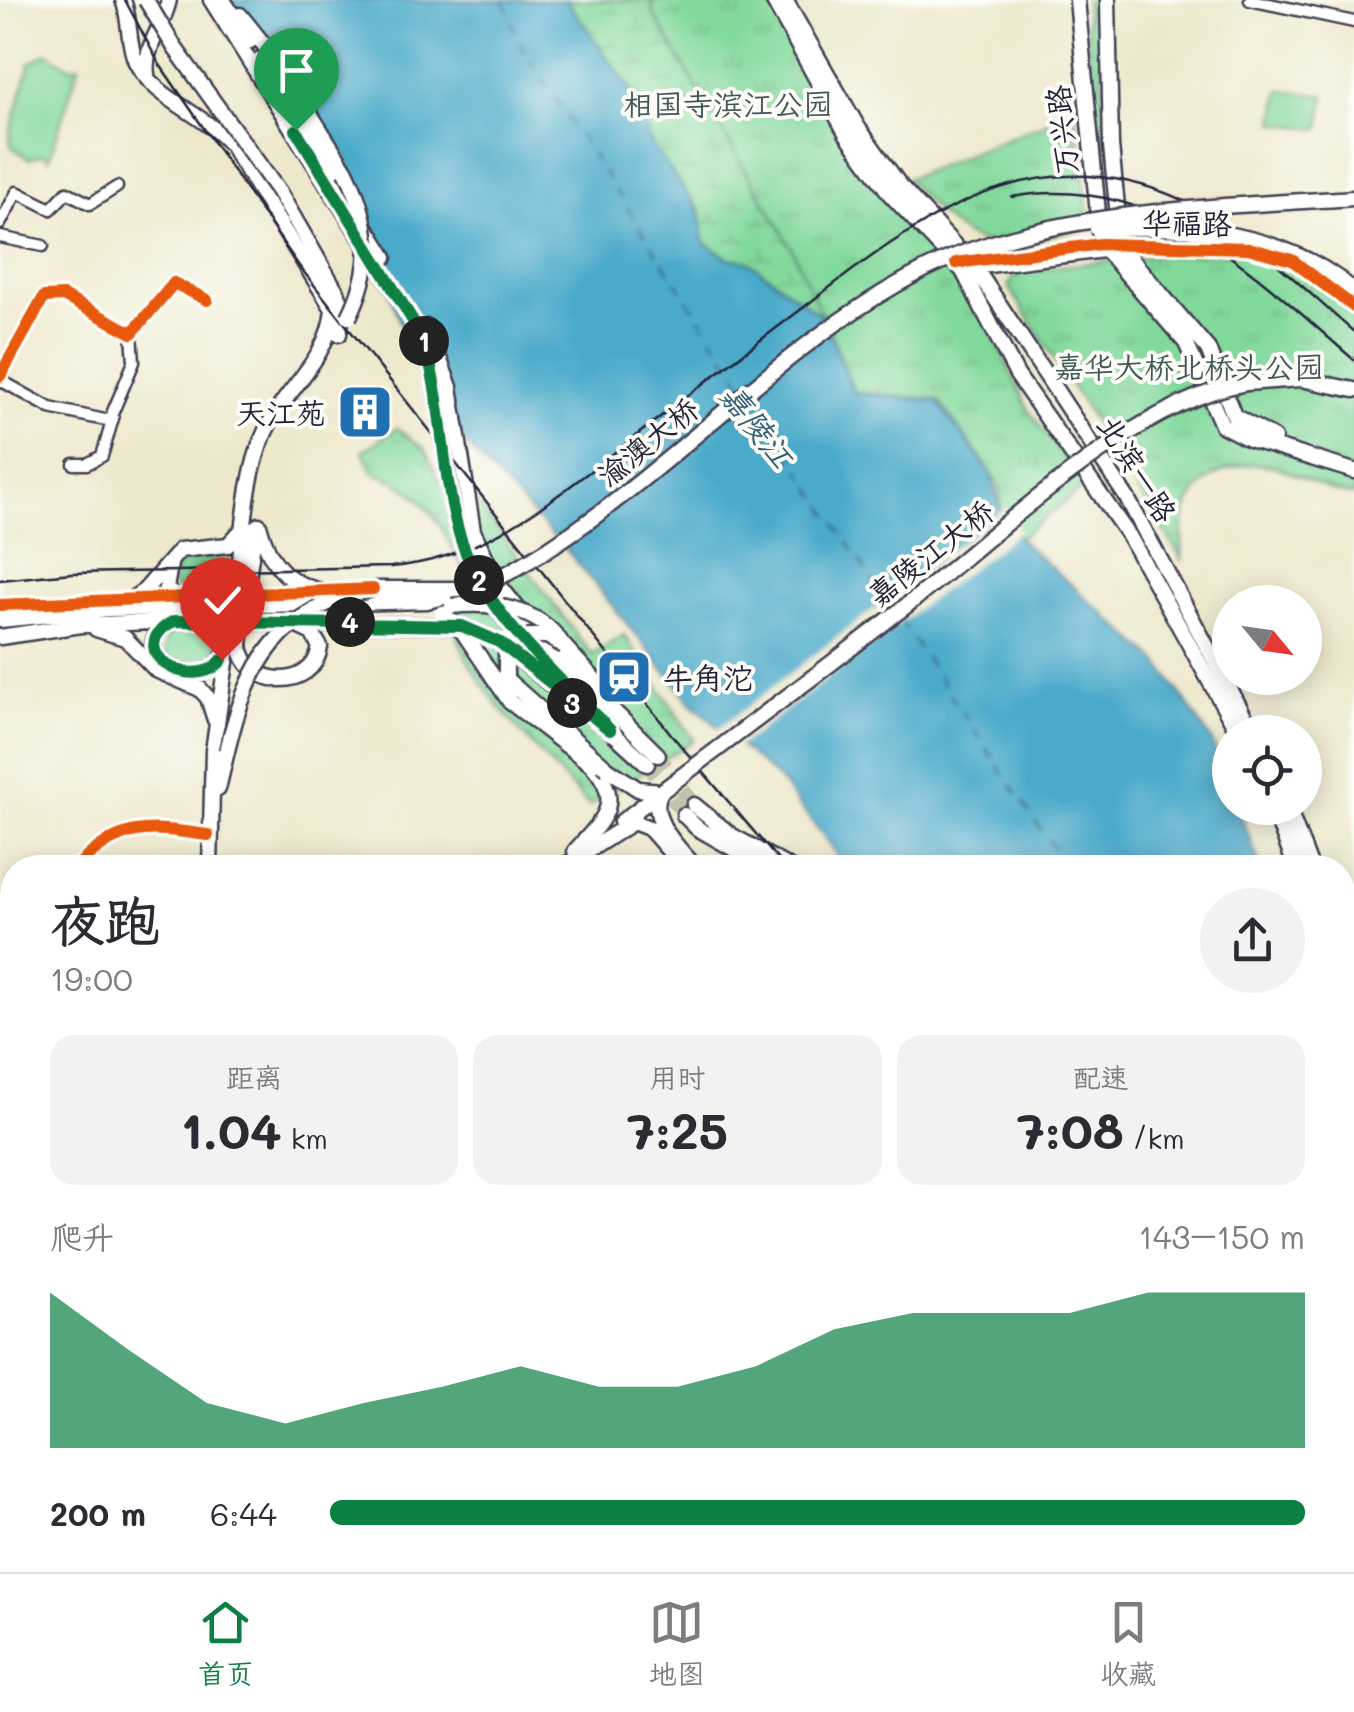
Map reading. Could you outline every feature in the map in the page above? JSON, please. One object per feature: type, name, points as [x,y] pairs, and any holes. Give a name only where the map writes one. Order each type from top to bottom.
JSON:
[{"type":"main road","points":[[123,0],[130,43],[150,80],[218,129],[331,302],[327,341],[273,436],[253,508],[217,725],[209,855]]},
{"type":"main road","points":[[146,0],[174,48],[279,192],[338,294],[343,309],[334,349]]},
{"type":"main road","points":[[150,80],[146,58],[165,20],[169,0]]},
{"type":"main road","points":[[211,0],[421,334],[432,363],[474,572],[527,645],[610,730]]},
{"type":"main road","points":[[223,0],[278,61],[362,204],[370,257],[364,287],[334,349],[301,386]]},
{"type":"main road","points":[[223,0],[305,124],[442,356],[466,531],[500,585],[546,644],[648,742]]},
{"type":"main road","name":"北滨一路","points":[[773,0],[846,133],[890,194],[966,266],[1016,375],[1129,536],[1229,715]]},
{"type":"main road","name":"北滨一路","points":[[785,0],[857,126],[1037,363],[1144,527],[1244,715]]},
{"type":"main road","name":"万兴路","points":[[1077,0],[1110,248]]},
{"type":"main road","name":"万兴路","points":[[1108,0],[1110,248]]},
{"type":"main road","points":[[1051,232],[1139,212],[1354,198]]},
{"type":"main road","points":[[1051,232],[1145,226],[1230,234],[1316,263],[1354,291]]},
{"type":"main road","name":"渝澳大桥","points":[[437,607],[574,534],[837,324],[887,290],[926,269],[993,243],[1051,232]]},
{"type":"main road","points":[[1110,248],[1208,349],[1228,405],[1243,424],[1354,462]]},
{"type":"main road","points":[[1110,248],[1186,343],[1222,426],[1250,439],[1354,472]]},
{"type":"main road","points":[[1016,375],[1024,362],[1037,363]]},
{"type":"main road","name":"嘉陵江大桥","points":[[577,855],[1080,469],[1173,408],[1221,387],[1246,383],[1301,379],[1354,390]]},
{"type":"main road","points":[[0,637],[81,625],[174,621],[462,626],[499,642],[653,760],[648,742],[551,627],[506,608],[437,607],[310,589],[286,577],[266,552],[253,508]]},
{"type":"main road","points":[[108,609],[144,591],[180,550],[232,543],[253,508]]},
{"type":"main road","points":[[198,605],[170,596],[164,582],[172,560],[185,550],[229,554],[242,588]]},
{"type":"main road","points":[[0,620],[108,609],[475,590]]},
{"type":"main road","points":[[208,829],[241,695],[273,642],[304,614],[327,601],[373,595]]},
{"type":"main road","points":[[437,607],[463,632],[510,702],[592,765],[606,781],[609,804],[599,825],[572,855]]},
{"type":"main road","points":[[174,621],[162,628],[155,640],[159,660],[169,668],[213,669],[232,645]]},
{"type":"main road","points":[[232,645],[257,672],[292,679],[309,673],[318,658],[318,639],[304,628],[277,622]]},
{"type":"main road","points":[[81,625],[124,638],[156,670],[200,690],[208,698],[217,725]]},
{"type":"main road","points":[[564,646],[547,636],[517,642],[506,653],[506,679],[608,769],[638,789],[657,794],[656,813],[684,855]]},
{"type":"main road","points":[[744,855],[715,839],[689,810],[767,855]]},
{"type":"main road","points":[[581,855],[634,822],[680,855]]},
{"type":"main road","points":[[1280,825],[1291,855]]},
{"type":"main road","points":[[1295,825],[1306,855]]},
{"type":"street","points":[[1250,0],[1354,22]]},
{"type":"street","points":[[0,224],[17,192],[51,209],[67,192],[90,204],[118,187]]},
{"type":"street","points":[[0,237],[44,246]]},
{"type":"street","name":"华福路","points":[[966,266],[1110,248],[1248,248],[1292,260],[1354,307]]},
{"type":"street","points":[[1328,286],[1354,275]]},
{"type":"street","points":[[74,464],[96,461],[102,456],[134,362],[132,333],[174,283],[207,300]]},
{"type":"street","points":[[113,418],[109,421],[50,408],[0,378],[44,297],[69,299],[132,333]]},
{"type":"street","points":[[0,605],[373,595]]},
{"type":"street","points":[[94,855],[131,829],[208,829]]},
{"type":"green space","points":[[566,0],[652,0],[653,13],[791,247],[823,317],[748,261],[728,258],[704,242],[700,211],[650,144],[639,101]]},
{"type":"green space","name":"相国寺滨江公园","points":[[568,0],[768,0],[885,198],[959,280],[990,329],[1029,411],[1085,486],[1020,538],[1000,505],[999,489],[991,472],[938,400],[854,392],[824,316],[749,261],[701,210],[640,100]]},
{"type":"green space","points":[[1085,0],[1100,0],[1106,200],[1100,201]]},
{"type":"green space","points":[[47,53],[70,67],[79,66],[49,159],[44,154],[29,159],[11,146],[10,134],[30,63]]},
{"type":"green space","points":[[1280,90],[1325,96],[1320,129],[1275,123]]},
{"type":"green space","points":[[1075,111],[1089,220],[1084,228],[1023,241],[984,243],[950,224],[906,179]]},
{"type":"green space","name":"嘉华大桥北桥头公园","points":[[1245,253],[1288,263],[1354,315],[1354,495],[1270,466],[1244,465],[1220,472],[1200,487],[1188,505],[1182,559],[1008,286],[1018,271],[1150,256]]},
{"type":"green space","points":[[397,428],[425,449],[438,479],[475,500],[592,655],[624,635],[694,740],[589,806],[494,700],[464,653],[455,623],[464,569],[418,498],[391,479],[374,473],[363,451]]},
{"type":"green space","points":[[185,556],[227,560],[232,570],[227,590],[185,593],[172,586],[177,560]]},
{"type":"green space","points":[[220,632],[215,661],[189,668],[164,657],[166,634]]},
{"type":"water","name":"嘉陵江","points":[[210,0],[566,0],[639,101],[651,144],[700,211],[704,242],[728,258],[748,261],[823,317],[854,393],[937,401],[990,472],[999,505],[1019,539],[1158,661],[1212,742],[1212,825],[1245,825],[1256,855],[836,855],[777,778],[692,704],[571,555],[436,413],[397,314],[345,156],[220,23]]},
{"type":"pier","points":[[1006,507],[1020,531],[738,747],[717,730]]},
{"type":"ferry route","points":[[504,0],[520,45],[746,388]]},
{"type":"ferry route","points":[[751,395],[892,610]]},
{"type":"ferry route","points":[[900,620],[1058,855]]},
{"type":"tunnel","points":[[658,755],[694,805]]},
{"type":"tunnel","points":[[647,764],[684,815]]},
{"type":"railway","points":[[125,0],[158,62],[299,266],[675,739],[774,855]]},
{"type":"railway","points":[[0,580],[72,573],[391,567],[453,554],[534,512],[879,251],[924,222],[971,199],[1019,183],[1070,176],[1124,181],[1180,199],[1250,242],[1354,332]]},
{"type":"railway","points":[[1012,197],[1064,193],[1112,199],[1157,214],[1200,236],[1240,264],[1354,360]]},
{"type":"cycle path","points":[[956,263],[1101,244],[1248,248],[1292,260],[1354,307]]},
{"type":"cycle path","points":[[0,376],[44,297],[63,296],[132,333],[174,283],[207,300]]},
{"type":"cycle path","points":[[0,605],[373,589]]},
{"type":"cycle path","points":[[90,855],[107,842],[137,831],[208,835]]},
{"type":"place","name":"天江苑","points":[[365,412]]},
{"type":"place","name":"牛角沱","points":[[624,677]]},
{"type":"route","points":[[222,660],[213,669],[182,672],[164,666],[156,654],[155,640],[162,628],[174,621],[462,626],[499,642],[610,730],[527,645],[474,572],[458,531],[444,461],[432,363],[421,334],[296,130]]}]
